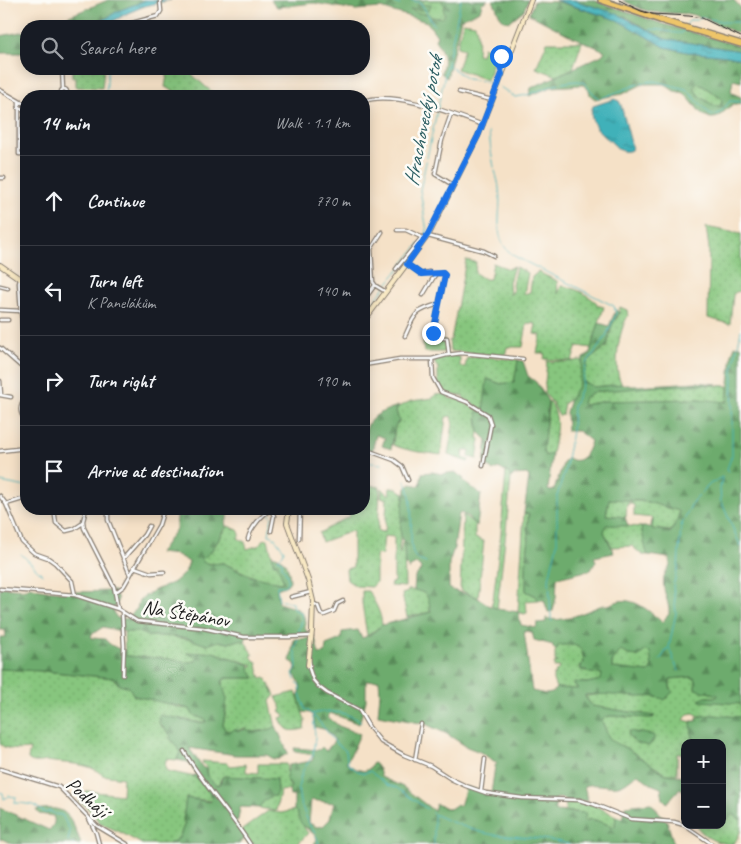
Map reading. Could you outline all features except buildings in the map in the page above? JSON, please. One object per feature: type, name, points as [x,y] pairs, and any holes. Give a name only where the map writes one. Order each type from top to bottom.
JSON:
[{"type":"main road","points":[[601,0],[741,44]]},
{"type":"street","points":[[143,20],[158,16],[161,12],[160,0]]},
{"type":"street","points":[[370,312],[383,291],[407,264],[453,185],[483,125],[531,0]]},
{"type":"street","points":[[502,74],[498,58],[502,55],[509,57]]},
{"type":"street","points":[[62,75],[63,90]]},
{"type":"street","points":[[0,90],[19,102],[20,154]]},
{"type":"street","points":[[459,92],[492,100]]},
{"type":"street","points":[[370,101],[396,99],[438,109],[483,125]]},
{"type":"street","points":[[451,114],[442,140],[435,174],[453,185]]},
{"type":"street","points":[[397,230],[406,230],[424,237],[484,251],[494,256]]},
{"type":"street","points":[[382,232],[372,247],[371,255],[373,282],[383,291]]},
{"type":"street","points":[[396,269],[424,237]]},
{"type":"street","points":[[407,264],[421,274],[429,272],[434,274],[443,273],[445,275],[432,338],[447,338],[449,354]]},
{"type":"street","points":[[0,265],[20,279],[20,297]]},
{"type":"street","points":[[423,295],[434,274]]},
{"type":"street","points":[[370,292],[375,285]]},
{"type":"street","points":[[0,286],[8,288]]},
{"type":"street","points":[[404,336],[415,314],[439,304]]},
{"type":"street","points":[[0,310],[20,311]]},
{"type":"street","points":[[0,320],[8,320]]},
{"type":"street","points":[[0,348],[20,366]]},
{"type":"street","points":[[370,364],[400,359],[432,359],[449,354],[462,353],[523,359]]},
{"type":"street","points":[[432,359],[433,378],[441,392],[467,402],[488,416],[491,424],[484,466]]},
{"type":"street","points":[[0,381],[1,396],[11,397]]},
{"type":"street","points":[[0,451],[20,449]]},
{"type":"street","points":[[370,451],[394,460],[402,466],[408,480]]},
{"type":"street","points":[[0,496],[6,504],[22,542],[34,552],[48,558],[70,577],[74,585],[75,595]]},
{"type":"street","points":[[6,504],[20,500]]},
{"type":"street","points":[[55,515],[56,523],[66,531],[70,531],[83,523]]},
{"type":"street","points":[[85,515],[83,523],[116,592],[118,609]]},
{"type":"street","points":[[108,515],[108,520],[130,575]]},
{"type":"street","points":[[116,592],[124,586],[159,525],[162,515]]},
{"type":"street","points":[[248,539],[250,531],[265,515]]},
{"type":"street","points":[[271,531],[273,515]]},
{"type":"street","points":[[288,515],[287,523],[313,603],[312,636],[308,657],[308,665],[313,680],[327,694],[359,710],[381,742],[404,755],[430,766],[451,779],[481,791],[522,798],[579,800],[631,819],[674,822],[684,826],[712,844]]},
{"type":"street","points":[[299,539],[300,515]]},
{"type":"street","points":[[123,559],[144,535],[149,526]]},
{"type":"street","points":[[134,567],[151,573],[164,572]]},
{"type":"street","name":"Na Štěpánov","points":[[0,589],[75,595],[118,609],[137,622],[203,628],[244,637],[289,638],[312,636]]},
{"type":"street","points":[[291,597],[310,592]]},
{"type":"street","points":[[313,603],[318,606],[321,614],[324,615],[334,611],[337,604],[343,601]]},
{"type":"street","points":[[122,612],[123,675]]},
{"type":"street","points":[[416,760],[421,724]]},
{"type":"street","points":[[184,751],[194,769],[237,824],[250,844]]},
{"type":"street","points":[[481,791],[485,759]]},
{"type":"street","name":"Podhájí","points":[[0,770],[55,785],[97,826],[127,844]]},
{"type":"street","points":[[88,818],[96,833],[99,844]]},
{"type":"green space","points":[[108,0],[146,0],[118,11],[103,20],[60,20]]},
{"type":"green space","points":[[271,0],[488,0],[482,3],[480,11],[461,19],[447,78],[441,73],[443,59],[442,52],[435,40],[437,36],[427,22],[381,8],[356,10],[314,3],[277,7]]},
{"type":"green space","points":[[424,0],[442,0],[445,6],[443,18],[432,17],[429,14],[418,13],[410,9],[429,11],[431,5],[422,4]]},
{"type":"green space","points":[[492,0],[528,0],[524,10],[509,22],[502,19]]},
{"type":"green space","points":[[573,0],[593,0],[663,24],[740,46],[741,51],[665,39],[628,18]]},
{"type":"green space","points":[[622,0],[734,0],[741,8],[741,35],[702,17],[689,14],[652,12]]},
{"type":"green space","points":[[534,1],[559,2],[617,20],[665,47],[686,52],[741,59],[741,82],[733,80],[731,91],[741,97],[741,104],[733,104],[718,117],[710,118],[702,114],[684,93],[674,91],[664,84],[643,84],[623,94],[595,99],[583,85],[551,87],[529,96],[531,88],[602,55],[605,51],[529,14]],"holes":[[[696,83],[721,98],[720,106],[714,106],[698,95],[694,88]]]},
{"type":"green space","points":[[463,22],[475,24],[477,31],[477,54],[481,55],[483,47],[487,49],[487,52],[498,53],[487,80],[457,69],[464,49],[457,47]]},
{"type":"green space","points":[[20,32],[20,53],[0,53],[0,36]]},
{"type":"green space","points":[[547,42],[582,42],[573,68],[557,76],[536,68]]},
{"type":"green space","points":[[72,75],[103,75],[102,88],[76,87],[76,77],[72,77]]},
{"type":"green space","points":[[167,75],[193,75],[210,90],[171,90],[165,87]]},
{"type":"green space","points":[[696,83],[721,98],[720,106],[714,106],[698,95],[694,88]]},
{"type":"green space","points":[[706,227],[741,234],[741,291],[733,295],[730,324],[708,318],[709,248]]},
{"type":"green space","points":[[466,260],[476,262],[475,273],[485,279],[490,279],[493,263],[509,269],[514,266],[509,282],[510,295],[513,291],[512,285],[516,267],[528,273],[524,294],[530,292],[532,277],[538,272],[557,281],[558,294],[561,286],[571,288],[589,297],[597,303],[596,305],[604,307],[591,348],[577,346],[572,361],[544,359],[545,353],[537,353],[541,335],[534,334],[536,324],[527,323],[523,347],[507,347],[505,356],[450,351],[449,340],[451,340]]},
{"type":"green space","points":[[620,307],[627,310],[628,316],[622,330],[617,360],[617,369],[622,384],[594,387],[582,381],[588,361],[607,346],[612,325],[619,314]]},
{"type":"green space","points":[[616,310],[619,312],[612,325],[607,345],[588,361],[582,381],[594,387],[622,384],[633,386],[696,382],[717,384],[593,392],[584,398],[582,403],[584,405],[605,401],[698,399],[727,402],[732,354],[735,346],[741,346],[741,704],[700,701],[706,697],[717,697],[718,695],[695,689],[696,680],[691,677],[670,679],[670,688],[673,691],[665,700],[658,697],[585,695],[592,706],[655,716],[651,718],[610,716],[604,717],[602,721],[608,736],[613,742],[628,749],[665,774],[681,776],[681,789],[667,803],[663,799],[661,788],[651,784],[638,774],[618,786],[584,786],[588,801],[556,798],[555,811],[586,813],[584,821],[592,819],[615,827],[616,816],[622,818],[625,806],[651,803],[667,821],[674,844],[314,844],[317,838],[299,821],[294,810],[294,796],[290,796],[289,790],[291,786],[286,779],[289,765],[312,761],[314,755],[295,752],[294,748],[319,750],[322,747],[326,751],[335,740],[327,730],[315,727],[313,716],[310,713],[302,712],[298,696],[301,690],[300,684],[294,674],[296,667],[290,661],[294,639],[315,638],[319,654],[325,653],[326,645],[341,639],[342,632],[358,630],[362,638],[370,635],[382,625],[431,612],[426,595],[414,590],[415,577],[421,570],[420,566],[416,564],[410,567],[409,570],[407,565],[405,565],[404,543],[401,533],[401,517],[406,488],[411,484],[420,486],[422,473],[442,474],[455,472],[464,479],[463,481],[481,494],[477,526],[467,516],[459,514],[454,548],[449,563],[449,588],[452,590],[475,596],[498,609],[518,612],[521,625],[536,628],[537,623],[546,622],[546,618],[567,618],[619,601],[637,604],[648,610],[662,622],[669,614],[663,582],[670,566],[670,561],[669,558],[648,555],[641,527],[650,527],[653,518],[652,529],[671,532],[678,518],[679,511],[644,501],[609,499],[606,515],[625,517],[628,526],[606,525],[604,532],[614,553],[594,557],[596,561],[591,570],[557,578],[553,611],[548,612],[544,600],[538,600],[534,595],[526,591],[529,514],[524,513],[529,477],[527,474],[514,475],[511,478],[509,473],[498,468],[493,471],[484,463],[487,440],[479,432],[477,411],[483,412],[487,379],[501,384],[514,382],[518,360],[523,361],[528,376],[536,382],[548,401],[543,451],[545,456],[552,454],[548,490],[554,490],[564,461],[568,458],[577,460],[583,457],[591,441],[578,431],[567,431],[566,412],[570,399],[578,386],[583,358],[589,355],[599,323],[609,326]],"holes":[[[524,631],[532,632],[534,640],[553,645],[553,648],[556,650],[559,645],[578,646],[582,652],[584,663],[581,666],[581,670],[602,674],[601,680],[587,683],[575,682],[574,684],[578,689],[556,688],[552,693],[546,694],[532,691]],[[621,650],[628,655],[639,656],[645,651],[650,652],[652,669],[649,672],[612,668],[612,662]],[[379,680],[378,715],[421,722],[447,734],[497,763],[491,794],[466,787],[460,806],[456,805],[450,809],[436,804],[434,811],[403,787],[381,777],[379,769],[374,763],[369,769],[364,771],[346,763],[360,734],[339,726],[328,717],[330,713],[359,724],[366,701],[366,681]],[[311,800],[334,803],[330,819],[323,826],[317,827],[309,823]]]},
{"type":"green space","points":[[445,340],[447,350],[444,352],[424,352],[423,342]]},
{"type":"green space","points":[[453,355],[460,357],[460,367],[465,367],[467,358],[477,356],[519,360],[514,382],[501,384],[488,379],[483,413],[477,417],[478,438],[480,439],[477,459],[469,457],[470,450],[464,450],[463,458],[469,460],[468,462],[448,455],[453,424],[451,416],[446,417],[441,455],[393,445],[395,426],[399,422],[396,410],[398,407],[411,401],[433,398],[435,395],[444,394],[450,399],[460,400],[476,409],[476,405],[464,399],[463,396],[452,395],[446,392],[438,383],[438,368],[434,359]]},
{"type":"green space","points":[[580,360],[582,364],[578,386],[573,396],[564,403],[562,415],[559,416],[552,402],[544,393],[547,361],[568,362]]},
{"type":"green space","points":[[691,384],[728,386],[728,400],[724,402],[698,399],[605,401],[584,405],[582,403],[584,398],[593,392],[635,387]]},
{"type":"green space","points":[[549,401],[555,414],[556,434],[552,454],[547,456],[543,453],[543,447]]},
{"type":"green space","points":[[398,406],[396,411],[399,421],[395,426],[391,449],[382,446],[385,438],[376,435],[372,451],[370,450],[370,422],[376,415]]},
{"type":"green space","points":[[506,471],[511,478],[497,609],[491,605],[501,532]]},
{"type":"green space","points":[[370,485],[380,487],[378,531],[385,532],[387,499],[381,497],[382,488],[389,495],[390,488],[396,488],[404,493],[399,553],[404,542],[405,587],[390,586],[394,582],[394,537],[384,536],[382,555],[377,554],[376,558],[376,583],[372,587],[356,586],[347,580],[346,569],[353,567],[353,532],[322,542],[319,533],[350,516],[370,515]]},
{"type":"green space","points":[[609,499],[629,500],[626,517],[606,515]]},
{"type":"green space","points":[[630,501],[644,501],[680,511],[671,531],[652,529],[653,518],[634,516],[634,505]]},
{"type":"green space","points":[[524,513],[529,514],[526,591],[534,595],[538,600],[526,601],[527,613],[524,614],[518,612]]},
{"type":"green space","points":[[177,515],[229,515],[226,522],[227,526],[212,550],[202,560],[203,562],[210,564],[223,563],[250,576],[281,583],[283,580],[277,563],[274,564],[272,555],[281,558],[288,568],[290,581],[287,585],[277,589],[279,603],[295,608],[302,613],[305,629],[311,635],[247,636],[245,641],[239,640],[228,643],[219,641],[207,645],[186,638],[148,636],[138,632],[125,632],[103,627],[91,635],[92,638],[105,639],[116,648],[125,651],[125,656],[188,662],[196,661],[197,658],[187,653],[213,652],[250,665],[249,668],[255,678],[225,678],[222,681],[227,700],[223,725],[225,730],[232,731],[234,729],[239,731],[246,729],[261,732],[276,726],[288,753],[279,759],[274,759],[267,755],[236,755],[189,748],[203,768],[205,768],[207,776],[216,785],[221,784],[222,778],[225,776],[276,779],[277,792],[275,796],[266,800],[259,808],[240,808],[238,820],[235,823],[246,838],[239,844],[169,844],[179,838],[185,823],[183,820],[186,798],[209,802],[212,799],[209,792],[192,776],[197,774],[188,762],[177,760],[180,752],[170,738],[171,736],[159,723],[158,717],[160,715],[199,723],[206,722],[206,720],[193,715],[190,709],[135,697],[128,686],[119,685],[114,678],[0,669],[0,637],[6,637],[5,630],[0,630],[0,587],[25,589],[30,586],[60,592],[114,591],[118,599],[113,612],[117,618],[125,619],[137,609],[139,600],[177,580],[185,572],[189,562],[177,555],[159,553],[176,529]]},
{"type":"green space","points":[[463,515],[475,524],[475,538],[484,541],[478,598],[460,590]]},
{"type":"green space","points":[[606,524],[641,527],[648,555],[642,555],[632,546],[612,547],[604,532]]},
{"type":"green space","points":[[228,526],[238,530],[240,534],[238,538],[245,542],[247,549],[260,545],[262,540],[268,539],[274,564],[278,564],[283,583],[261,580],[223,563],[212,564],[203,562],[202,560],[212,550]]},
{"type":"green space","points":[[408,590],[423,592],[426,595],[429,601],[430,612],[407,617],[402,594],[408,592]]},
{"type":"green space","points":[[362,591],[368,591],[373,599],[379,611],[382,625],[367,636],[362,603]]},
{"type":"green space","points":[[124,633],[192,640],[207,645],[219,641],[228,643],[239,640],[245,641],[253,655],[251,656],[257,662],[261,678],[265,677],[275,695],[270,701],[276,727],[252,732],[244,728],[237,731],[227,731],[223,725],[226,711],[223,680],[229,678],[254,678],[249,668],[253,665],[213,652],[188,653],[197,658],[196,661],[188,662],[125,656]]},
{"type":"green space","points":[[558,645],[573,645],[579,648],[584,663],[580,667],[581,670],[602,674],[601,680],[574,684],[578,689],[556,688],[553,675],[559,669],[559,667],[554,667],[554,663],[558,662],[555,661],[555,652]]},
{"type":"green space","points":[[621,650],[628,655],[639,656],[645,651],[651,652],[652,669],[649,672],[612,668],[612,662]]},
{"type":"green space","points":[[0,669],[114,678],[119,685],[128,685],[134,696],[190,709],[193,715],[206,720],[206,722],[194,722],[164,716],[158,717],[160,725],[171,736],[170,738],[180,752],[177,760],[166,759],[165,768],[167,771],[195,777],[210,793],[212,801],[186,798],[183,820],[185,823],[179,838],[169,844],[142,844],[101,824],[85,805],[79,802],[80,798],[87,791],[122,795],[123,778],[102,775],[91,768],[76,764],[47,761],[32,762],[28,759],[30,749],[10,749],[0,744]]},
{"type":"green space","points":[[693,677],[696,680],[696,689],[718,695],[717,697],[707,697],[699,700],[741,704],[741,717],[688,714],[684,720],[692,722],[692,739],[681,739],[681,754],[677,754],[677,774],[665,774],[628,749],[612,741],[602,721],[604,717],[610,716],[654,718],[649,715],[592,706],[585,696],[606,694],[660,697],[673,691],[670,687],[670,679]]},
{"type":"green space","points":[[296,692],[305,720],[304,729],[292,731],[282,723],[280,718],[285,715],[280,711],[282,709],[276,697]]},
{"type":"green space","points":[[701,716],[741,717],[741,820],[733,814],[726,821],[726,739],[692,739],[691,721],[697,721],[697,718]]},
{"type":"green space","points":[[629,731],[653,735],[654,740],[649,746],[636,743],[628,735]]},
{"type":"green space","points":[[202,761],[227,763],[231,766],[246,764],[246,772],[258,773],[258,764],[286,764],[286,779],[291,788],[280,791],[276,811],[259,808],[262,802],[277,791],[276,779],[223,776],[220,780],[221,783],[216,785],[207,776],[206,766]]},
{"type":"green space","points":[[566,799],[594,805],[616,816],[615,827],[592,819],[583,821],[585,813],[565,811]]},
{"type":"green space","points":[[0,808],[49,830],[54,824],[53,816],[39,814],[36,810],[55,809],[62,811],[71,820],[81,843],[12,844],[2,839],[0,840]]},
{"type":"green space","points":[[295,810],[308,833],[298,844],[251,844],[242,830],[268,811],[281,813]]},
{"type":"green space","points":[[733,814],[741,820],[740,833],[734,844],[712,840],[699,829],[726,829],[726,821]]},
{"type":"water","points":[[146,0],[171,0],[145,6],[116,20],[103,20],[118,11]]},
{"type":"water","points":[[555,0],[573,0],[618,14],[665,39],[741,51],[741,59],[687,52],[665,47],[617,20]]},
{"type":"water","points":[[614,99],[619,101],[621,105],[632,147],[628,151],[618,148],[598,130],[593,121],[593,106]]},
{"type":"waterway","points":[[337,0],[366,0]]},
{"type":"waterway","points":[[389,0],[400,5]]},
{"type":"waterway","points":[[411,0],[421,3],[434,25]]},
{"type":"waterway","name":"Hrachovecký potok","points":[[425,237],[427,231],[420,190],[461,0]]},
{"type":"waterway","points":[[686,25],[690,20],[698,20],[701,17],[725,22],[741,22]]},
{"type":"waterway","points":[[648,30],[656,29],[678,33],[682,33],[684,30]]},
{"type":"waterway","points":[[448,65],[467,79],[496,85]]},
{"type":"waterway","points":[[106,90],[108,75]]},
{"type":"waterway","points":[[500,87],[515,97],[531,94],[562,83],[579,81],[583,82],[599,99],[641,83],[654,81],[686,89],[711,115],[720,113],[730,101],[741,102]]},
{"type":"waterway","points":[[489,132],[494,167]]},
{"type":"waterway","points":[[495,170],[499,184],[500,235],[508,250],[516,257],[614,306],[616,314],[605,338],[586,364]]},
{"type":"waterway","name":"Hrachovecký potok","points":[[370,308],[419,244]]},
{"type":"waterway","points":[[738,345],[741,330]]},
{"type":"waterway","points":[[732,421],[733,370],[737,347]]},
{"type":"waterway","points":[[551,618],[549,579],[557,544],[557,496],[565,471],[572,431],[573,407],[581,388],[586,366]]},
{"type":"waterway","points":[[729,471],[727,469],[732,455],[732,422]]},
{"type":"waterway","points":[[370,462],[382,464]]},
{"type":"waterway","points":[[674,661],[669,647],[676,613],[673,586],[678,567],[681,526],[693,501],[710,484],[722,477]]},
{"type":"waterway","points":[[721,502],[720,489],[722,478]]},
{"type":"waterway","points":[[405,481],[411,500],[411,545],[413,553],[417,559],[426,563]]},
{"type":"waterway","points":[[0,482],[20,486]]},
{"type":"waterway","points":[[722,503],[741,547]]},
{"type":"waterway","name":"Hrachovecký potok","points":[[270,515],[272,517],[269,535],[273,536],[284,550],[278,559],[282,561],[282,567],[288,579],[285,586],[277,586],[279,600],[292,603],[293,609],[301,612],[302,620],[298,635]]},
{"type":"waterway","points":[[21,554],[42,574]]},
{"type":"waterway","name":"Hrachovecký potok","points":[[295,680],[293,673],[297,663],[294,651],[298,638]]},
{"type":"waterway","points":[[660,660],[668,648]]},
{"type":"waterway","points":[[675,663],[679,671]]},
{"type":"waterway","name":"Hrachovecký potok","points":[[297,682],[300,686],[300,691]]},
{"type":"waterway","name":"Hrachovecký potok","points":[[300,693],[305,709],[317,719],[335,742],[346,751],[348,764],[364,773],[370,771],[387,785],[397,788],[427,809]]},
{"type":"waterway","points":[[312,714],[338,712],[362,722]]},
{"type":"waterway","points":[[313,716],[315,735]]},
{"type":"waterway","points":[[311,828],[300,802],[298,788],[302,772],[313,755],[315,737]]},
{"type":"waterway","points":[[0,792],[3,793],[4,799],[9,796],[16,797],[15,803],[34,805],[45,813],[51,811],[54,814],[62,815],[70,831],[68,841],[74,844]]},
{"type":"waterway","name":"Hrachovecký potok","points":[[432,813],[446,820],[488,834],[542,839],[569,844]]},
{"type":"waterway","points":[[434,815],[434,844]]},
{"type":"waterway","points":[[312,829],[319,844]]},
{"type":"railway","points":[[619,0],[641,11],[652,14],[702,18],[741,37]]},
{"type":"route","points":[[433,333],[445,275],[438,272],[434,274],[429,272],[421,274],[407,264],[428,234],[479,134],[502,74],[498,60],[499,56],[501,56]]}]
